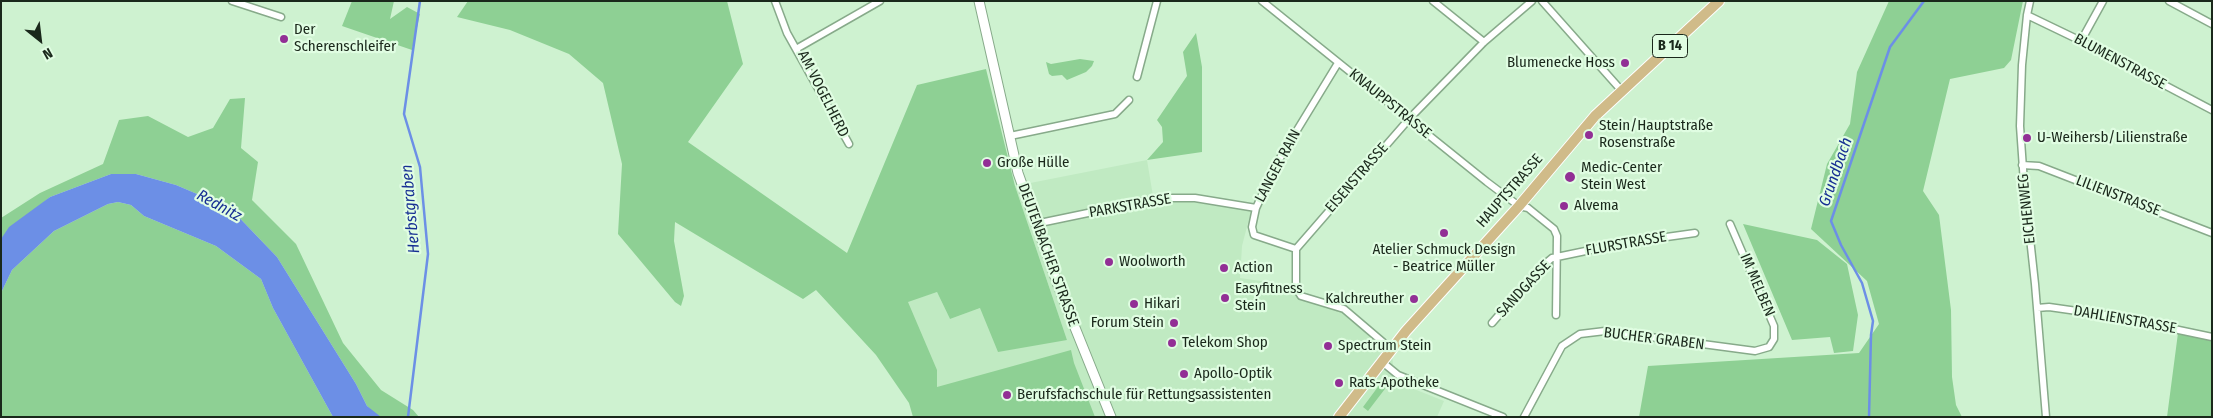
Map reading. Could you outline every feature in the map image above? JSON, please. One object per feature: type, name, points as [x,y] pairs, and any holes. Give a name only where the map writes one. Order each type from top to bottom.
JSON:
[{"type":"main road","name":"HAUPTSTRASSE","points":[[1339,417],[1381,361],[1442,288],[1519,206],[1595,116],[1719,1]]},
{"type":"street","points":[[232,1],[281,18]]},
{"type":"street","points":[[775,1],[796,48]]},
{"type":"street","name":"AM VOGELHERD","points":[[849,144],[796,48],[880,1]]},
{"type":"street","name":"DEUTENBACHER STRASSE","points":[[979,1],[1018,173],[1035,224],[1111,417]]},
{"type":"street","points":[[1136,76],[1157,1]]},
{"type":"street","name":"KNAUPPSTRASSE","points":[[1262,1],[1519,206],[1528,208],[1554,229],[1557,236],[1557,257]]},
{"type":"street","points":[[1433,1],[1484,42]]},
{"type":"street","name":"EISENSTRASSE","points":[[1296,249],[1409,120],[1484,42],[1532,1]]},
{"type":"street","points":[[1542,1],[1621,90]]},
{"type":"street","name":"EICHENWEG","points":[[2030,1],[2020,94],[2022,165],[2046,417]]},
{"type":"street","points":[[2081,41],[2102,1]]},
{"type":"street","points":[[2169,1],[2212,24]]},
{"type":"street","name":"BLUMENSTRASSE","points":[[2027,15],[2081,41],[2212,110]]},
{"type":"street","name":"LANGER RAIN","points":[[1296,249],[1254,235],[1252,227],[1256,208],[1277,164],[1338,63]]},
{"type":"street","points":[[1010,136],[1115,114],[1129,100]]},
{"type":"street","name":"LILIENSTRASSE","points":[[2022,165],[2039,166],[2212,233]]},
{"type":"street","name":"PARKSTRASSE","points":[[1035,224],[1160,198],[1195,198],[1256,208]]},
{"type":"street","name":"IM MELBEN","points":[[1730,224],[1774,326],[1774,339],[1770,347]]},
{"type":"street","name":"FLURSTRASSE","points":[[1557,257],[1624,243],[1695,233]]},
{"type":"street","points":[[1296,249],[1296,288],[1301,296],[1344,309],[1391,349]]},
{"type":"street","points":[[1556,315],[1557,257]]},
{"type":"street","name":"SANDGASSE","points":[[1492,323],[1540,268],[1549,260],[1557,257]]},
{"type":"street","name":"DAHLIENSTRASSE","points":[[2037,308],[2112,316],[2212,337]]},
{"type":"street","name":"BUCHER GRABEN","points":[[1524,417],[1562,346],[1580,334],[1605,331],[1755,351],[1770,347]]},
{"type":"street","points":[[1381,361],[1398,375],[1503,417]]},
{"type":"shaded area","points":[[352,1],[394,1],[390,19],[407,7],[420,14],[412,50],[342,26]]},
{"type":"shaded area","points":[[468,1],[727,1],[743,64],[688,142],[847,253],[917,85],[986,69],[1015,186],[1067,340],[998,352],[980,308],[950,319],[937,292],[908,302],[937,370],[937,387],[1071,350],[1074,363],[1095,417],[913,417],[909,403],[876,355],[816,290],[803,299],[675,222],[674,241],[684,296],[681,306],[675,302],[618,234],[622,164],[603,83],[569,54],[510,30],[457,17]]},
{"type":"shaded area","points":[[1889,1],[2023,1],[2011,60],[2004,68],[1950,79],[1923,191],[1939,215],[1951,310],[1952,377],[1956,405],[1962,417],[1639,417],[1648,366],[1859,353],[1879,324],[1867,281],[1811,229],[1827,164],[1850,124],[1857,72]]},
{"type":"shaded area","points":[[1196,33],[1202,67],[1202,152],[1147,160],[1163,142],[1162,127],[1157,120],[1187,76],[1183,52]]},
{"type":"shaded area","points":[[1080,59],[1094,61],[1086,72],[1067,80],[1062,75],[1052,76],[1049,74],[1046,62],[1051,64]]},
{"type":"shaded area","points":[[245,98],[241,148],[258,162],[252,200],[296,244],[343,343],[381,390],[413,410],[419,417],[377,417],[367,406],[356,384],[277,257],[230,208],[176,185],[136,174],[111,174],[50,197],[1,239],[1,218],[40,193],[103,164],[119,120],[148,116],[188,137],[213,128],[230,99]]},
{"type":"shaded area","points":[[1147,160],[1153,196],[1251,211],[1242,246],[1240,278],[1295,286],[1303,297],[1348,311],[1392,351],[1394,381],[1444,401],[1437,417],[938,417],[907,301],[937,292],[950,319],[980,308],[1067,340],[1015,186]]},
{"type":"shaded area","points":[[118,202],[131,205],[144,216],[216,246],[261,279],[273,308],[333,417],[1,417],[1,293],[12,270],[54,231],[108,204]]},
{"type":"shaded area","points":[[1743,224],[1817,240],[1847,264],[1858,315],[1853,351],[1834,353],[1830,337],[1792,340]]},
{"type":"shaded area","points":[[2178,333],[2212,340],[2212,417],[2167,417]]},
{"type":"shaded area","points":[[1386,376],[1391,381],[1368,411],[1363,407]]},
{"type":"water","name":"Rednitz","points":[[111,174],[136,174],[176,185],[230,208],[277,257],[356,384],[367,406],[381,417],[333,417],[273,308],[261,279],[216,246],[144,216],[131,205],[118,202],[108,204],[54,231],[12,270],[1,293],[1,239],[9,227],[50,197]]},
{"type":"waterway","name":"Herbstgraben","points":[[408,417],[428,254],[420,167],[404,114],[420,1]]},
{"type":"waterway","name":"Grundbach","points":[[1869,417],[1873,321],[1862,283],[1841,245],[1831,221],[1890,47],[1924,1]]},
{"type":"place","name":"Der Scherenschleifer","points":[[284,39]]},
{"type":"place","name":"Blumenecke Hoss","points":[[1625,63]]},
{"type":"place","name":"Stein/Hauptstraße Rosenstraße","points":[[1589,135]]},
{"type":"place","name":"U-Weihersb/Lilienstraße","points":[[2027,138]]},
{"type":"place","name":"Große Hülle","points":[[987,163]]},
{"type":"place","name":"Medic-Center Stein West","points":[[1570,177]]},
{"type":"place","name":"Alvema","points":[[1564,206]]},
{"type":"place","name":"Atelier Schmuck Design - Beatrice Müller","points":[[1444,233]]},
{"type":"place","name":"Woolworth","points":[[1109,262]]},
{"type":"place","name":"Action","points":[[1224,268]]},
{"type":"place","name":"Easyfitness Stein","points":[[1225,298]]},
{"type":"place","name":"Kalchreuther","points":[[1414,299]]},
{"type":"place","name":"Hikari","points":[[1134,304]]},
{"type":"place","name":"Forum Stein","points":[[1174,323]]},
{"type":"place","name":"Telekom Shop","points":[[1172,343]]},
{"type":"place","name":"Spectrum Stein","points":[[1328,346]]},
{"type":"place","name":"Apollo-Optik","points":[[1184,374]]},
{"type":"place","name":"Rats-Apotheke","points":[[1339,383]]},
{"type":"place","name":"Berufsfachschule für Rettungsassistenten","points":[[1007,395]]}]
